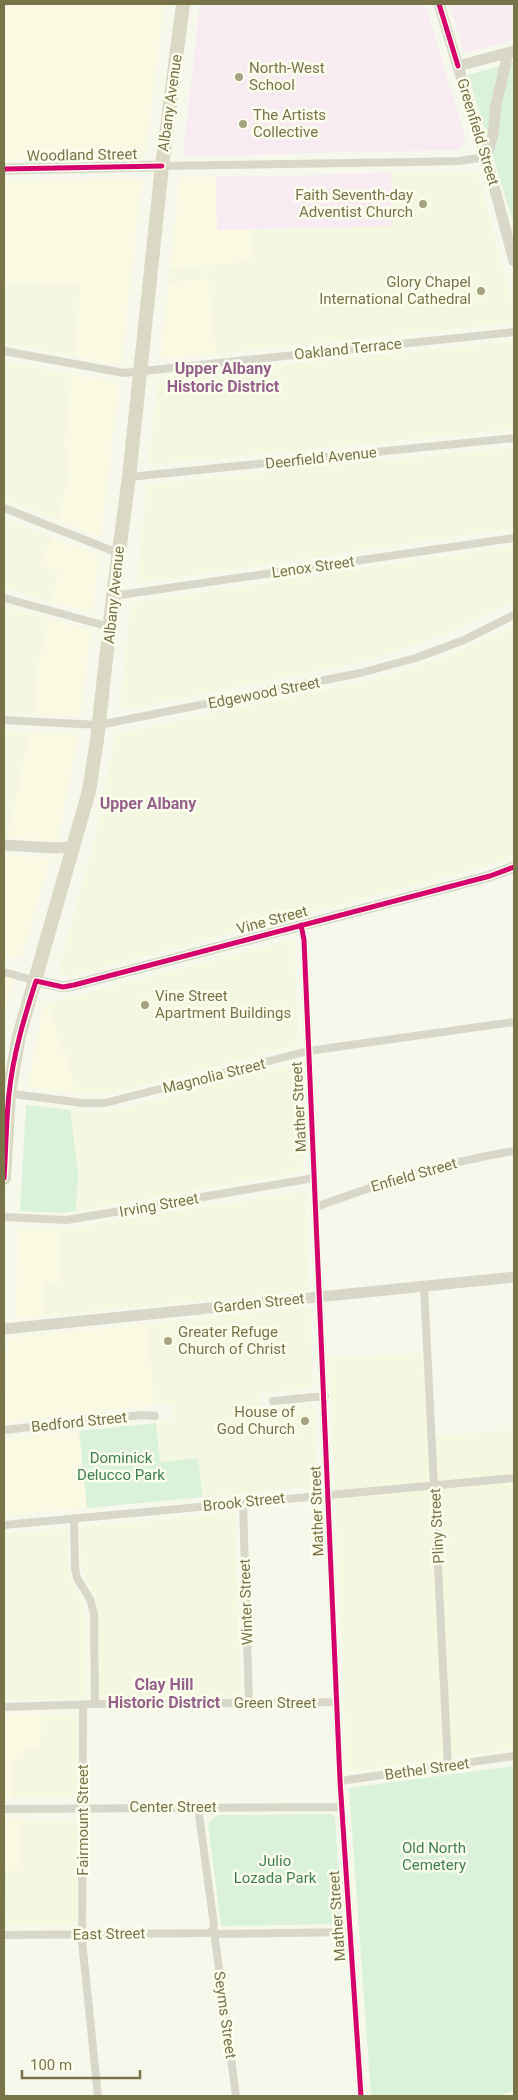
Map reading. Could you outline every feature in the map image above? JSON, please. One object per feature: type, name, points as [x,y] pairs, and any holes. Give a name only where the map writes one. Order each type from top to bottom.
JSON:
[{"type":"highway","name":"Albany Avenue","points":[[4,1178],[6,1093],[19,1036],[89,791],[99,725],[128,477],[162,166],[184,4]]},
{"type":"street","name":"Greenfield Street","points":[[439,4],[486,157],[514,261]]},
{"type":"street","points":[[458,66],[511,52]]},
{"type":"street","points":[[486,157],[493,135],[496,105],[511,52]]},
{"type":"street","name":"Woodland Street","points":[[4,169],[459,161],[486,157]]},
{"type":"street","name":"Oakland Terrace","points":[[4,351],[114,372],[514,332]]},
{"type":"street","name":"Deerfield Avenue","points":[[128,477],[514,438]]},
{"type":"street","points":[[4,508],[118,553]]},
{"type":"street","name":"Lenox Street","points":[[113,596],[514,538]]},
{"type":"street","points":[[4,598],[110,627]]},
{"type":"street","name":"Edgewood Street","points":[[4,720],[99,725],[360,674],[416,658],[464,640],[514,615]]},
{"type":"street","points":[[4,845],[55,848],[73,847]]},
{"type":"street","name":"Vine Street","points":[[36,981],[63,987],[74,986],[490,876],[514,867]]},
{"type":"street","name":"Mather Street","points":[[301,925],[304,940],[325,1396],[340,1781],[361,2096]]},
{"type":"street","points":[[4,972],[36,981]]},
{"type":"street","name":"Magnolia Street","points":[[6,1093],[82,1104],[105,1103],[308,1052],[514,1022]]},
{"type":"street","name":"Enfield Street","points":[[316,1207],[396,1178],[477,1157],[514,1151]]},
{"type":"street","name":"Irving Street","points":[[4,1217],[67,1220],[314,1178]]},
{"type":"street","name":"Garden Street","points":[[4,1329],[514,1277]]},
{"type":"street","name":"Pliny Street","points":[[424,1286],[448,1766]]},
{"type":"street","points":[[273,1401],[325,1396]]},
{"type":"street","name":"Bedford Street","points":[[4,1430],[146,1414],[155,1416]]},
{"type":"street","name":"Brook Street","points":[[4,1525],[435,1484],[514,1479]]},
{"type":"street","name":"Winter Street","points":[[243,1502],[249,1703]]},
{"type":"street","points":[[74,1519],[77,1578],[90,1599],[94,1614],[95,1704]]},
{"type":"street","name":"Green Street","points":[[4,1707],[95,1704],[337,1702]]},
{"type":"street","name":"Fairmount Street","points":[[83,1705],[83,1934],[98,2096]]},
{"type":"street","name":"Bethel Street","points":[[340,1781],[514,1756]]},
{"type":"street","name":"Seyms Street","points":[[198,1807],[236,2096]]},
{"type":"street","name":"Center Street","points":[[4,1809],[342,1807]]},
{"type":"street","name":"East Street","points":[[4,1935],[350,1932]]},
{"type":"shaded area","points":[[4,4],[164,4],[145,155],[142,157],[4,160]]},
{"type":"shaded area","points":[[200,4],[425,4],[466,140],[458,150],[183,156]]},
{"type":"shaded area","points":[[449,4],[514,4],[514,40],[468,52],[464,51]]},
{"type":"shaded area","points":[[477,171],[514,310],[514,323],[216,354],[208,279],[169,283],[170,269],[253,261],[250,230],[392,226],[391,173]]},
{"type":"shaded area","points":[[391,173],[392,226],[217,230],[216,177]]},
{"type":"shaded area","points":[[180,177],[216,177],[217,230],[250,230],[253,261],[170,269]]},
{"type":"shaded area","points":[[142,179],[121,365],[74,356],[81,285],[4,282],[4,181]]},
{"type":"shaded area","points":[[208,279],[216,354],[163,358],[161,355],[169,283]]},
{"type":"shaded area","points":[[4,282],[81,285],[74,356],[4,343]]},
{"type":"shaded area","points":[[514,341],[514,429],[152,465],[149,462],[158,378]]},
{"type":"shaded area","points":[[4,361],[72,374],[64,450],[69,451],[67,473],[70,474],[57,520],[4,499]]},
{"type":"shaded area","points":[[72,374],[119,383],[101,534],[99,536],[57,520],[70,475],[67,474],[69,452],[64,450]]},
{"type":"shaded area","points":[[514,447],[514,528],[141,583],[137,580],[147,484]]},
{"type":"shaded area","points":[[4,518],[52,538],[40,566],[59,572],[51,602],[4,587]]},
{"type":"shaded area","points":[[52,538],[99,556],[92,612],[51,602],[59,572],[40,566]]},
{"type":"shaded area","points":[[514,546],[514,602],[447,633],[398,651],[347,665],[124,710],[120,707],[131,603]]},
{"type":"shaded area","points":[[4,606],[49,619],[37,671],[35,714],[4,712]]},
{"type":"shaded area","points":[[49,619],[91,631],[80,716],[35,714],[37,671]]},
{"type":"shaded area","points":[[514,626],[514,855],[497,863],[70,976],[64,976],[60,973],[59,968],[94,843],[116,734],[385,677],[453,654]]},
{"type":"shaded area","points":[[4,730],[30,732],[8,837],[4,837]]},
{"type":"shaded area","points":[[30,732],[78,735],[57,841],[8,837]]},
{"type":"shaded area","points":[[4,855],[48,858],[50,861],[21,957],[4,958]]},
{"type":"shaded area","points":[[294,939],[298,1045],[112,1093],[76,1093],[66,1054],[62,1053],[49,1003]]},
{"type":"shaded area","points":[[4,976],[11,976],[14,980],[4,1015]]},
{"type":"shaded area","points":[[49,1003],[62,1053],[66,1054],[76,1093],[28,1087],[44,1008]]},
{"type":"shaded area","points":[[299,1063],[303,1172],[76,1211],[78,1173],[70,1110],[92,1112],[117,1110]]},
{"type":"shaded area","points":[[305,1191],[309,1290],[44,1316],[43,1282],[60,1282],[58,1230]]},
{"type":"shaded area","points":[[19,1229],[58,1230],[60,1282],[43,1282],[44,1316],[15,1318]]},
{"type":"shaded area","points":[[310,1307],[313,1388],[259,1394],[261,1412],[314,1406],[317,1486],[203,1497],[198,1458],[160,1462],[156,1423],[174,1421],[173,1404],[154,1405],[147,1324]]},
{"type":"shaded area","points":[[147,1324],[154,1405],[4,1422],[8,1338]]},
{"type":"shaded area","points":[[422,1353],[428,1436],[514,1430],[514,1749],[347,1772],[329,1357]]},
{"type":"shaded area","points":[[79,1431],[87,1508],[4,1515],[4,1440]]},
{"type":"shaded area","points":[[235,1512],[241,1697],[99,1699],[98,1615],[94,1596],[81,1567],[80,1527]]},
{"type":"shaded area","points":[[67,1528],[69,1574],[85,1608],[86,1699],[4,1700],[4,1534]]},
{"type":"shaded area","points":[[41,1714],[77,1714],[77,1797],[13,1798],[13,1762],[22,1749],[40,1749]]},
{"type":"shaded area","points":[[41,1714],[40,1749],[22,1749],[22,1758],[17,1758],[17,1762],[13,1762],[13,1798],[4,1799],[4,1715]]},
{"type":"shaded area","points":[[4,1819],[22,1819],[22,1871],[4,1871]]},
{"type":"shaded area","points":[[22,1819],[77,1819],[77,1925],[5,1926],[6,1871],[22,1871]]},
{"type":"green space","points":[[514,62],[514,225],[468,75]]},
{"type":"green space","points":[[26,1105],[70,1110],[78,1173],[76,1211],[63,1213],[20,1211]]},
{"type":"green space","name":"Dominick Delucco Park","points":[[156,1423],[160,1462],[198,1458],[203,1497],[87,1508],[79,1431]]},
{"type":"green space","name":"Old North Cemetery","points":[[514,1766],[514,2091],[495,2096],[371,2096],[349,1788]]},
{"type":"green space","name":"Julio Lozada Park","points":[[333,1814],[335,1818],[342,1924],[221,1926],[208,1824],[217,1815]]},
{"type":"green space","points":[[4,1871],[6,1871],[5,1926],[4,1926]]},
{"type":"cycle path","points":[[439,4],[458,66]]},
{"type":"cycle path","points":[[4,169],[162,166]]},
{"type":"cycle path","points":[[4,1178],[7,1115],[13,1065],[36,981],[63,987],[74,985],[490,876],[514,867]]},
{"type":"cycle path","points":[[301,925],[304,940],[340,1781],[361,2096]]},
{"type":"place","name":"North-West School","points":[[239,77]]},
{"type":"place","name":"The Artists Collective","points":[[243,124]]},
{"type":"place","name":"Faith Seventh-day Adventist Church","points":[[423,204]]},
{"type":"place","name":"Glory Chapel International Cathedral","points":[[481,291]]},
{"type":"place","name":"Vine Street Apartment Buildings","points":[[145,1005]]},
{"type":"place","name":"Greater Refuge Church of Christ","points":[[168,1341]]},
{"type":"place","name":"House of God Church","points":[[305,1421]]},
{"type":"district","name":"Upper Albany Historic District","points":[[223,377]]},
{"type":"district","name":"Upper Albany","points":[[148,803]]},
{"type":"district","name":"Clay Hill Historic District","points":[[164,1693]]}]
